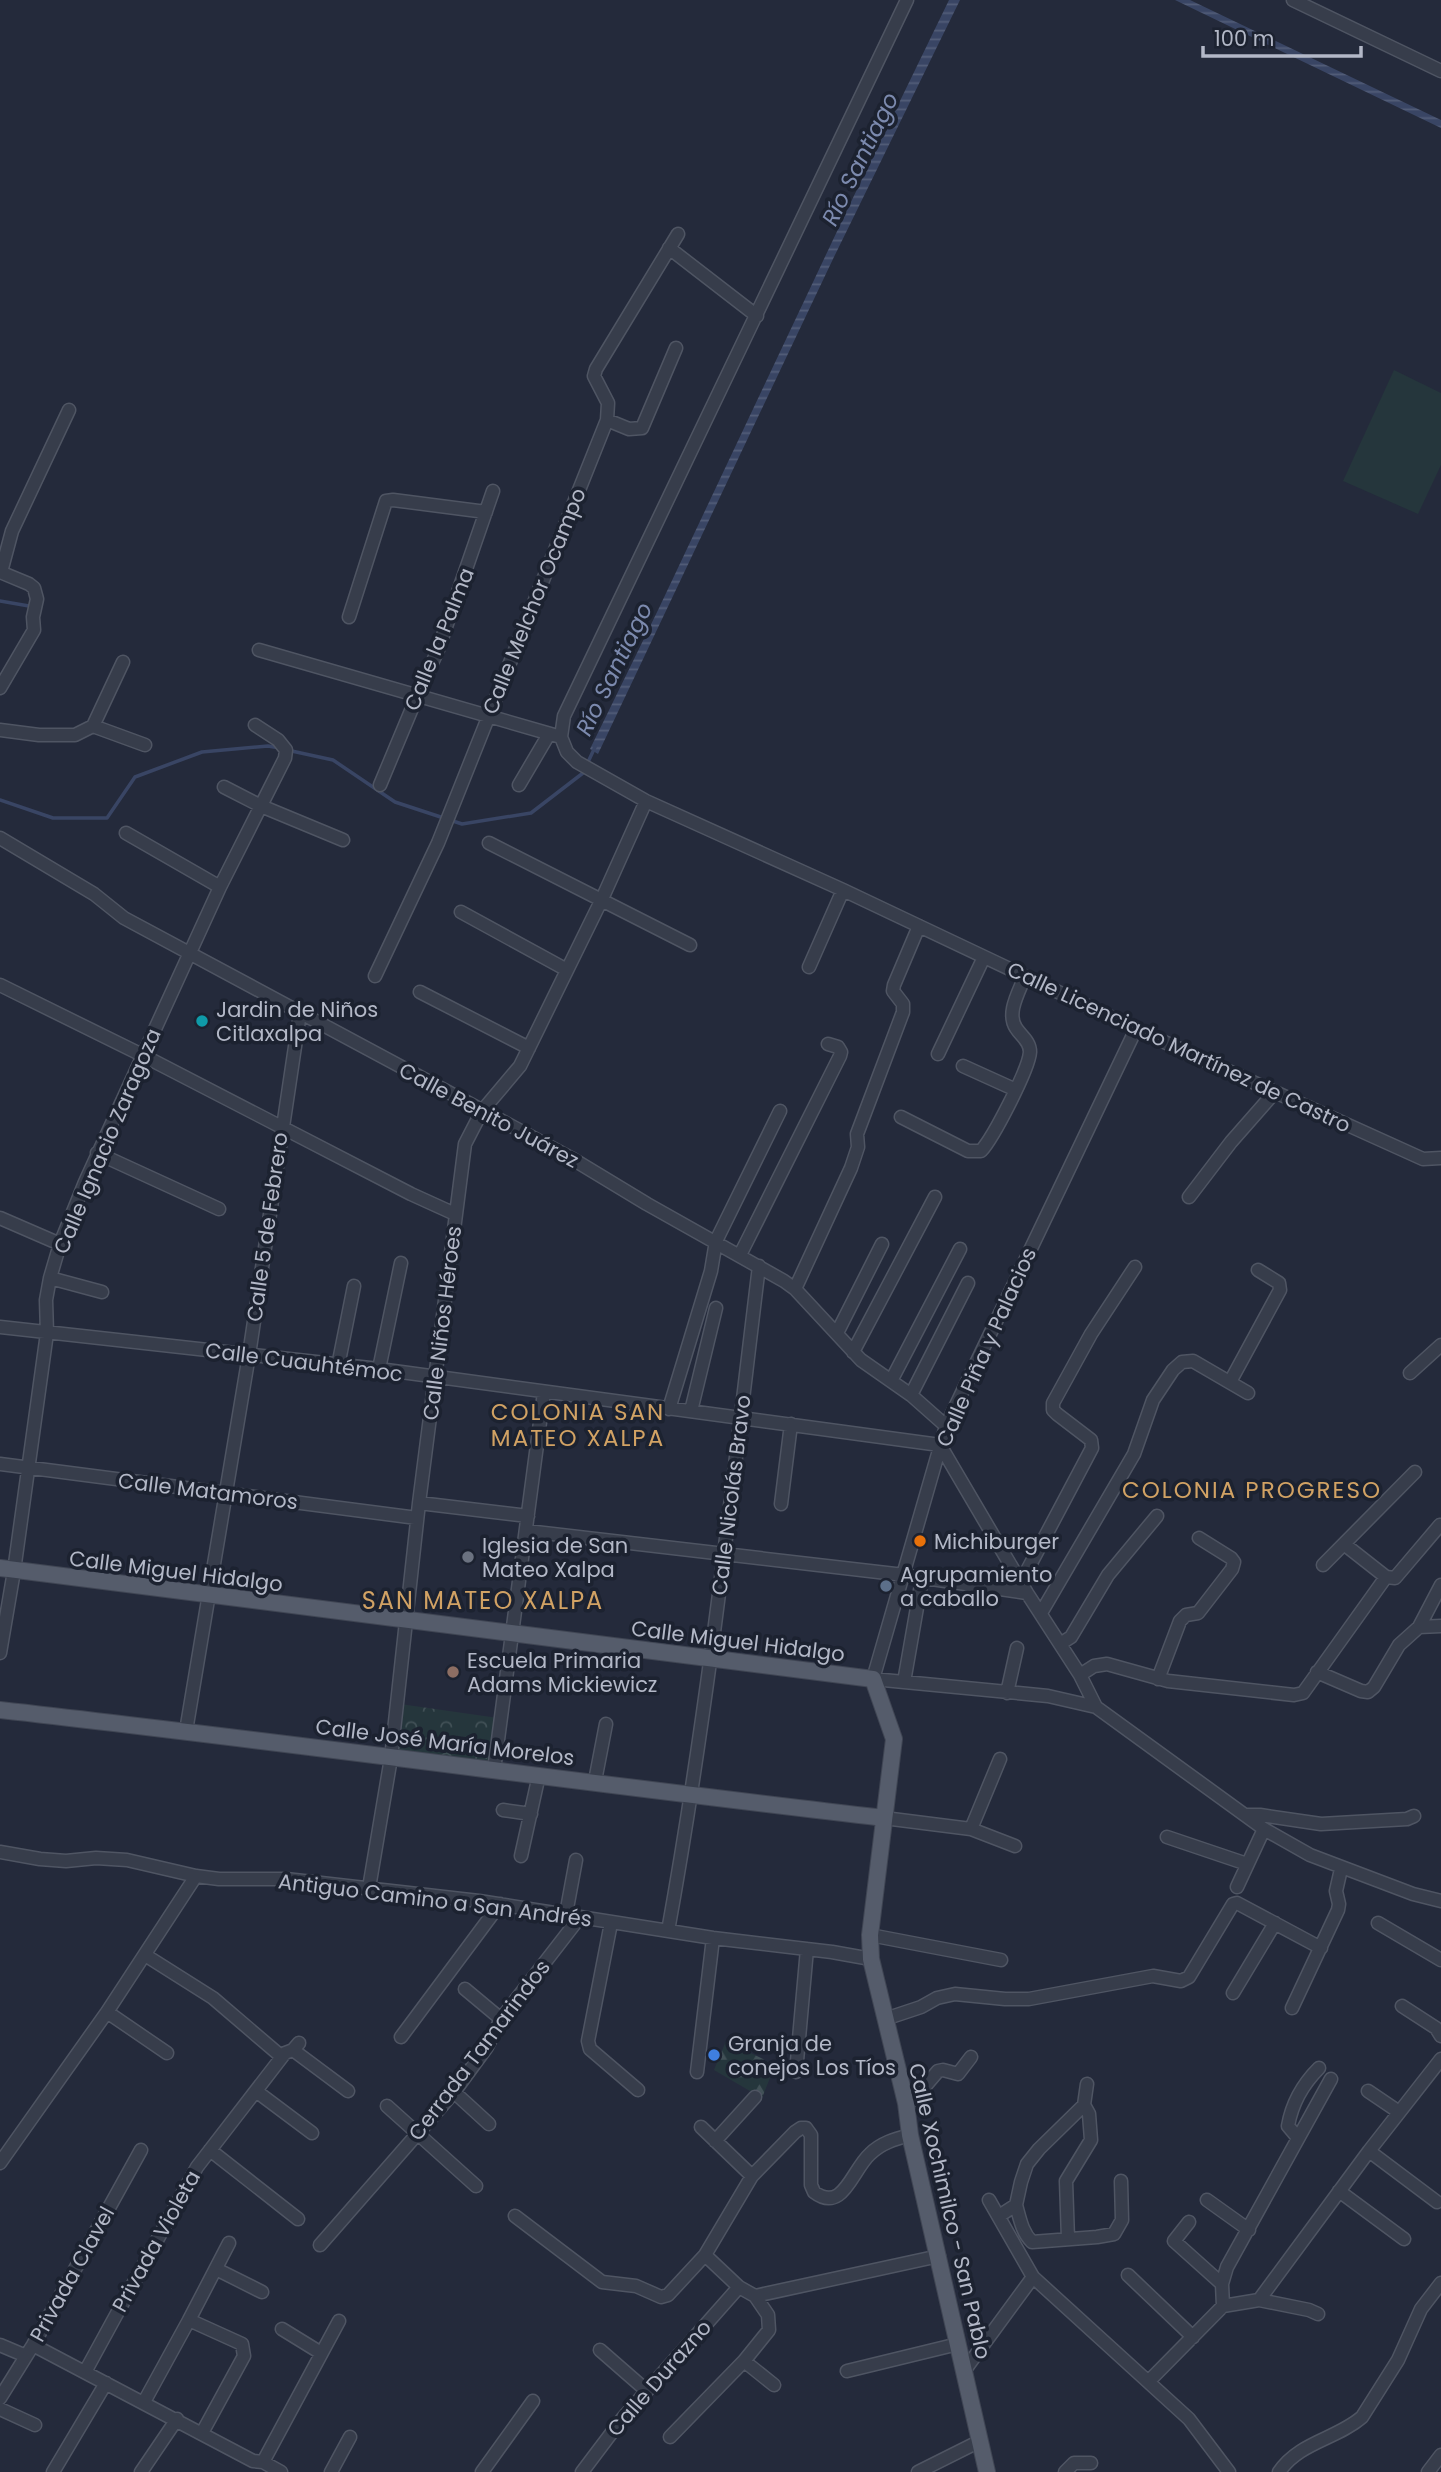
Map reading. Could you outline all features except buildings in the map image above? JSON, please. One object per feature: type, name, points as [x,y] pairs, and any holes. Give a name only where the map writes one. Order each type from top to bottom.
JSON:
[{"type":"main road","name":"Calle Miguel Hidalgo","points":[[7,1570],[873,1679]]},
{"type":"main road","name":"Calle Xochimilco - San Pablo","points":[[873,1679],[894,1739],[870,1935],[871,1959],[906,2103],[910,2135],[987,2472]]},
{"type":"main road","name":"Calle José María Morelos","points":[[0,1710],[884,1818]]},
{"type":"street","points":[[519,786],[555,736],[907,0]]},
{"type":"street","points":[[1293,0],[1441,71]]},
{"type":"street","points":[[677,348],[642,428],[629,429],[607,420],[608,403],[594,376],[596,369],[678,234]]},
{"type":"street","points":[[669,248],[757,316]]},
{"type":"street","points":[[0,688],[34,630],[33,617],[37,598],[29,583],[0,572],[12,531],[69,410]]},
{"type":"street","name":"Calle Melchor Ocampo","points":[[375,976],[430,863],[607,420]]},
{"type":"street","name":"Calle la Palma","points":[[380,786],[443,639],[493,491]]},
{"type":"street","points":[[349,617],[386,501],[486,512]]},
{"type":"street","points":[[259,650],[418,694],[555,736]]},
{"type":"street","points":[[0,730],[38,735],[75,735],[93,726],[123,662]]},
{"type":"street","name":"Calle Ignacio Zaragoza","points":[[0,1654],[7,1570],[28,1468],[47,1333],[46,1300],[50,1278],[60,1244],[97,1153],[220,887],[285,758],[281,744],[256,725]]},
{"type":"street","points":[[93,726],[145,745]]},
{"type":"street","name":"Calle Licenciado Martínez de Castro","points":[[555,736],[577,762],[646,801],[843,890],[1274,1093],[1423,1159],[1441,1158]]},
{"type":"street","points":[[224,787],[343,841]]},
{"type":"street","name":"Calle Niños Héroes","points":[[369,1888],[391,1758],[417,1518],[464,1144],[482,1111],[520,1066],[602,899],[646,801]]},
{"type":"street","points":[[126,833],[220,887]]},
{"type":"street","name":"Calle Benito Juárez","points":[[0,838],[94,894],[124,918],[571,1158],[759,1266],[795,1289],[853,1352],[911,1395],[946,1426]]},
{"type":"street","points":[[489,843],[690,945]]},
{"type":"street","points":[[809,967],[843,890]]},
{"type":"street","points":[[461,912],[567,970]]},
{"type":"street","points":[[795,1289],[851,1168],[858,1147],[859,1127],[903,1012],[903,1004],[893,991],[894,985],[919,926]]},
{"type":"street","points":[[938,1054],[984,957]]},
{"type":"street","points":[[901,1117],[968,1151],[981,1151],[989,1142],[1016,1090],[1030,1052],[1027,1042],[1014,1026],[1012,1011],[1025,976]]},
{"type":"street","points":[[0,985],[411,1194],[456,1214]]},
{"type":"street","points":[[420,992],[529,1048]]},
{"type":"street","name":"Calle 5 de Febrero","points":[[186,1731],[248,1355],[300,1013]]},
{"type":"street","name":"Calle Piña y Palacios","points":[[873,1679],[946,1426],[1136,1028]]},
{"type":"street","points":[[740,1255],[840,1056],[838,1047],[828,1044]]},
{"type":"street","points":[[963,1066],[1016,1090]]},
{"type":"street","points":[[1189,1197],[1231,1142],[1274,1093]]},
{"type":"street","points":[[669,1409],[711,1271],[716,1241],[780,1111]]},
{"type":"street","points":[[97,1153],[219,1209]]},
{"type":"street","points":[[853,1352],[934,1197]]},
{"type":"street","points":[[0,1217],[60,1244]]},
{"type":"street","points":[[837,1333],[882,1244]]},
{"type":"street","points":[[891,1381],[960,1250]]},
{"type":"street","points":[[379,1369],[401,1263]]},
{"type":"street","name":"Calle Nicolás Bravo","points":[[668,1931],[692,1796],[712,1658],[759,1266]]},
{"type":"street","points":[[1024,1587],[1093,1448],[1091,1440],[1053,1410],[1053,1404],[1091,1334],[1135,1266]]},
{"type":"street","points":[[1230,1382],[1280,1290],[1279,1283],[1258,1270]]},
{"type":"street","points":[[50,1278],[102,1292]]},
{"type":"street","points":[[911,1395],[968,1283]]},
{"type":"street","points":[[338,1366],[354,1286]]},
{"type":"street","points":[[691,1411],[716,1308]]},
{"type":"street","name":"Calle Cuauhtémoc","points":[[0,1327],[379,1369],[940,1445]]},
{"type":"street","points":[[1410,1373],[1441,1345]]},
{"type":"street","points":[[1041,1613],[1134,1454],[1153,1400],[1173,1370],[1182,1362],[1193,1361],[1248,1393]]},
{"type":"street","points":[[494,1770],[544,1392]]},
{"type":"street","points":[[780,1504],[791,1424]]},
{"type":"street","points":[[940,1445],[1080,1675],[1096,1707],[1264,1829],[1310,1855],[1341,1869],[1441,1901]]},
{"type":"street","name":"Calle Matamoros","points":[[0,1464],[417,1518]]},
{"type":"street","points":[[1323,1565],[1415,1472]]},
{"type":"street","points":[[419,1503],[528,1516]]},
{"type":"street","points":[[1060,1644],[1071,1637],[1108,1575],[1157,1516]]},
{"type":"street","points":[[1344,1544],[1386,1577],[1395,1578],[1440,1525]]},
{"type":"street","points":[[527,1531],[922,1578],[1024,1587]]},
{"type":"street","points":[[1158,1679],[1180,1621],[1186,1615],[1198,1613],[1205,1607],[1232,1569],[1234,1562],[1231,1558],[1199,1538]]},
{"type":"street","points":[[1080,1675],[1094,1666],[1107,1664],[1158,1679],[1294,1695],[1303,1693],[1386,1577]]},
{"type":"street","points":[[904,1682],[922,1578]]},
{"type":"street","points":[[1317,1672],[1368,1692],[1374,1687],[1399,1645],[1419,1627],[1441,1585]]},
{"type":"street","points":[[1419,1627],[1441,1626]]},
{"type":"street","points":[[1007,1693],[1017,1648]]},
{"type":"street","name":"Calle Miguel Hidalgo","points":[[873,1679],[1048,1696],[1096,1707]]},
{"type":"street","points":[[595,1781],[606,1724]]},
{"type":"street","points":[[971,1829],[1000,1759]]},
{"type":"street","points":[[521,1856],[539,1774]]},
{"type":"street","points":[[503,1810],[531,1814]]},
{"type":"street","points":[[1245,1815],[1321,1824],[1396,1820],[1414,1816]]},
{"type":"street","points":[[884,1818],[971,1829],[1014,1846]]},
{"type":"street","points":[[1237,1887],[1264,1829]]},
{"type":"street","points":[[1167,1837],[1247,1864]]},
{"type":"street","name":"Antiguo Camino a San Andrés","points":[[0,1852],[40,1859],[127,1860],[219,1879],[286,1879],[500,1904],[611,1923],[871,1959]]},
{"type":"street","points":[[566,1914],[576,1860]]},
{"type":"street","points":[[1292,2008],[1339,1904],[1336,1891],[1341,1869]]},
{"type":"street","points":[[0,2163],[107,2012],[196,1876]]},
{"type":"street","points":[[885,2019],[921,2007],[937,1998],[955,1994],[1029,1998],[1153,1976],[1181,1981],[1189,1977],[1233,1904],[1237,1903],[1321,1948]]},
{"type":"street","points":[[401,2037],[500,1904]]},
{"type":"street","name":"Cerrada Tamarindos","points":[[320,2245],[454,2092],[487,2047],[501,2020],[580,1917]]},
{"type":"street","points":[[611,1923],[589,2041],[590,2049],[638,2090]]},
{"type":"street","points":[[1233,1993],[1275,1923]]},
{"type":"street","points":[[1378,1923],[1441,1960]]},
{"type":"street","points":[[870,1935],[1001,1960]]},
{"type":"street","points":[[697,2072],[713,1938]]},
{"type":"street","points":[[796,2072],[807,1949]]},
{"type":"street","points":[[145,1955],[213,1998],[282,2057],[296,2046],[348,2091]]},
{"type":"street","points":[[465,1989],[501,2020]]},
{"type":"street","points":[[1402,2006],[1436,2028],[1441,2036]]},
{"type":"street","points":[[107,2012],[167,2053]]},
{"type":"street","name":"Privada Violeta","points":[[85,2372],[197,2167],[282,2057]]},
{"type":"street","points":[[906,2103],[914,2099],[938,2071],[958,2074],[971,2057]]},
{"type":"street","points":[[1259,2300],[1438,2061]]},
{"type":"street","points":[[1298,2138],[1288,2126],[1290,2115],[1304,2083],[1319,2067]]},
{"type":"street","points":[[1223,2306],[1222,2284],[1227,2267],[1331,2079]]},
{"type":"street","points":[[1068,2239],[1066,2181],[1091,2140],[1089,2115],[1084,2105],[1087,2084]]},
{"type":"street","points":[[256,2091],[312,2133]]},
{"type":"street","points":[[1368,2091],[1399,2112]]},
{"type":"street","points":[[454,2092],[489,2124]]},
{"type":"street","points":[[715,2141],[755,2097]]},
{"type":"street","points":[[1084,2105],[1027,2164],[1016,2205],[1021,2224],[1032,2242],[1114,2234],[1122,2220],[1121,2181]]},
{"type":"street","points":[[387,2106],[476,2186]]},
{"type":"street","points":[[701,2127],[752,2176]]},
{"type":"street","points":[[515,2216],[602,2282],[636,2286],[661,2297],[668,2295],[705,2255],[752,2176],[802,2128],[806,2128],[811,2135],[811,2185],[814,2192],[821,2197],[835,2198],[866,2157],[878,2147],[910,2135]]},
{"type":"street","name":"Privada Clavel","points":[[0,2398],[30,2351],[141,2150]]},
{"type":"street","points":[[210,2150],[298,2219]]},
{"type":"street","points":[[1369,2151],[1437,2202]]},
{"type":"street","points":[[1339,2190],[1404,2239]]},
{"type":"street","points":[[989,2200],[1033,2277],[1189,2419],[1228,2472]]},
{"type":"street","points":[[1207,2200],[1249,2230]]},
{"type":"street","points":[[999,2216],[1016,2205]]},
{"type":"street","points":[[1189,2222],[1174,2241],[1222,2284]]},
{"type":"street","points":[[144,2402],[229,2243]]},
{"type":"street","points":[[670,2437],[744,2361],[769,2330],[768,2315],[755,2295],[739,2287],[705,2255]]},
{"type":"street","points":[[755,2295],[939,2256]]},
{"type":"street","points":[[216,2269],[262,2292]]},
{"type":"street","points":[[1128,2275],[1193,2337]]},
{"type":"street","points":[[964,2371],[1033,2277]]},
{"type":"street","points":[[1279,2472],[1291,2458],[1309,2445],[1362,2417],[1398,2361],[1421,2309],[1441,2283]]},
{"type":"street","name":"Calle Durazno","points":[[582,2472],[647,2390],[739,2287]]},
{"type":"street","points":[[1149,2381],[1223,2306],[1259,2300],[1318,2314]]},
{"type":"street","points":[[188,2319],[242,2344],[245,2350],[202,2433]]},
{"type":"street","points":[[254,2465],[340,2321]]},
{"type":"street","points":[[282,2329],[321,2353]]},
{"type":"street","points":[[847,2371],[958,2344]]},
{"type":"street","points":[[0,2345],[30,2351],[85,2372],[177,2419],[254,2465],[281,2472]]},
{"type":"street","points":[[600,2350],[647,2390]]},
{"type":"street","points":[[744,2361],[774,2385]]},
{"type":"street","points":[[53,2472],[106,2383]]},
{"type":"street","points":[[482,2472],[533,2402]]},
{"type":"street","points":[[0,2409],[35,2425]]},
{"type":"street","points":[[141,2472],[177,2419]]},
{"type":"street","points":[[331,2472],[350,2437]]},
{"type":"street","points":[[918,2472],[980,2441]]},
{"type":"street","points":[[1428,2472],[1441,2455]]},
{"type":"street","points":[[1065,2472],[1074,2463],[1091,2463]]},
{"type":"green space","points":[[1394,370],[1441,393],[1441,465],[1418,514],[1343,481]]},
{"type":"green space","points":[[400,1704],[498,1718],[492,1765],[392,1752]]},
{"type":"green space","points":[[726,2041],[775,2065],[762,2098],[714,2070]]},
{"type":"water","points":[[949,0],[960,0],[833,259],[598,754],[590,749]]},
{"type":"water","points":[[1175,0],[1190,0],[1441,120],[1441,128]]},
{"type":"waterway","name":"Río Santiago","points":[[0,601],[29,606],[31,609]]},
{"type":"waterway","name":"Río Santiago","points":[[0,800],[53,818],[107,818],[135,777],[202,752],[268,746],[280,748]]},
{"type":"waterway","name":"Río Santiago","points":[[287,750],[333,760],[395,802],[462,824],[531,813],[583,773],[595,747]]},
{"type":"place","name":"Jardin de Niños Citlaxalpa","points":[[202,1021]]},
{"type":"place","name":"Michiburger","points":[[920,1541]]},
{"type":"place","name":"Iglesia de San Mateo Xalpa","points":[[468,1557]]},
{"type":"place","name":"Agrupamiento a caballo","points":[[886,1586]]},
{"type":"place","name":"Escuela Primaria Adams Mickiewicz","points":[[453,1672]]},
{"type":"place","name":"Granja de conejos Los Tíos","points":[[714,2055]]},
{"type":"district","name":"COLONIA SAN MATEO XALPA","points":[[578,1425]]},
{"type":"district","name":"COLONIA PROGRESO","points":[[1252,1490]]},
{"type":"district","name":"SAN MATEO XALPA","points":[[483,1600]]}]
